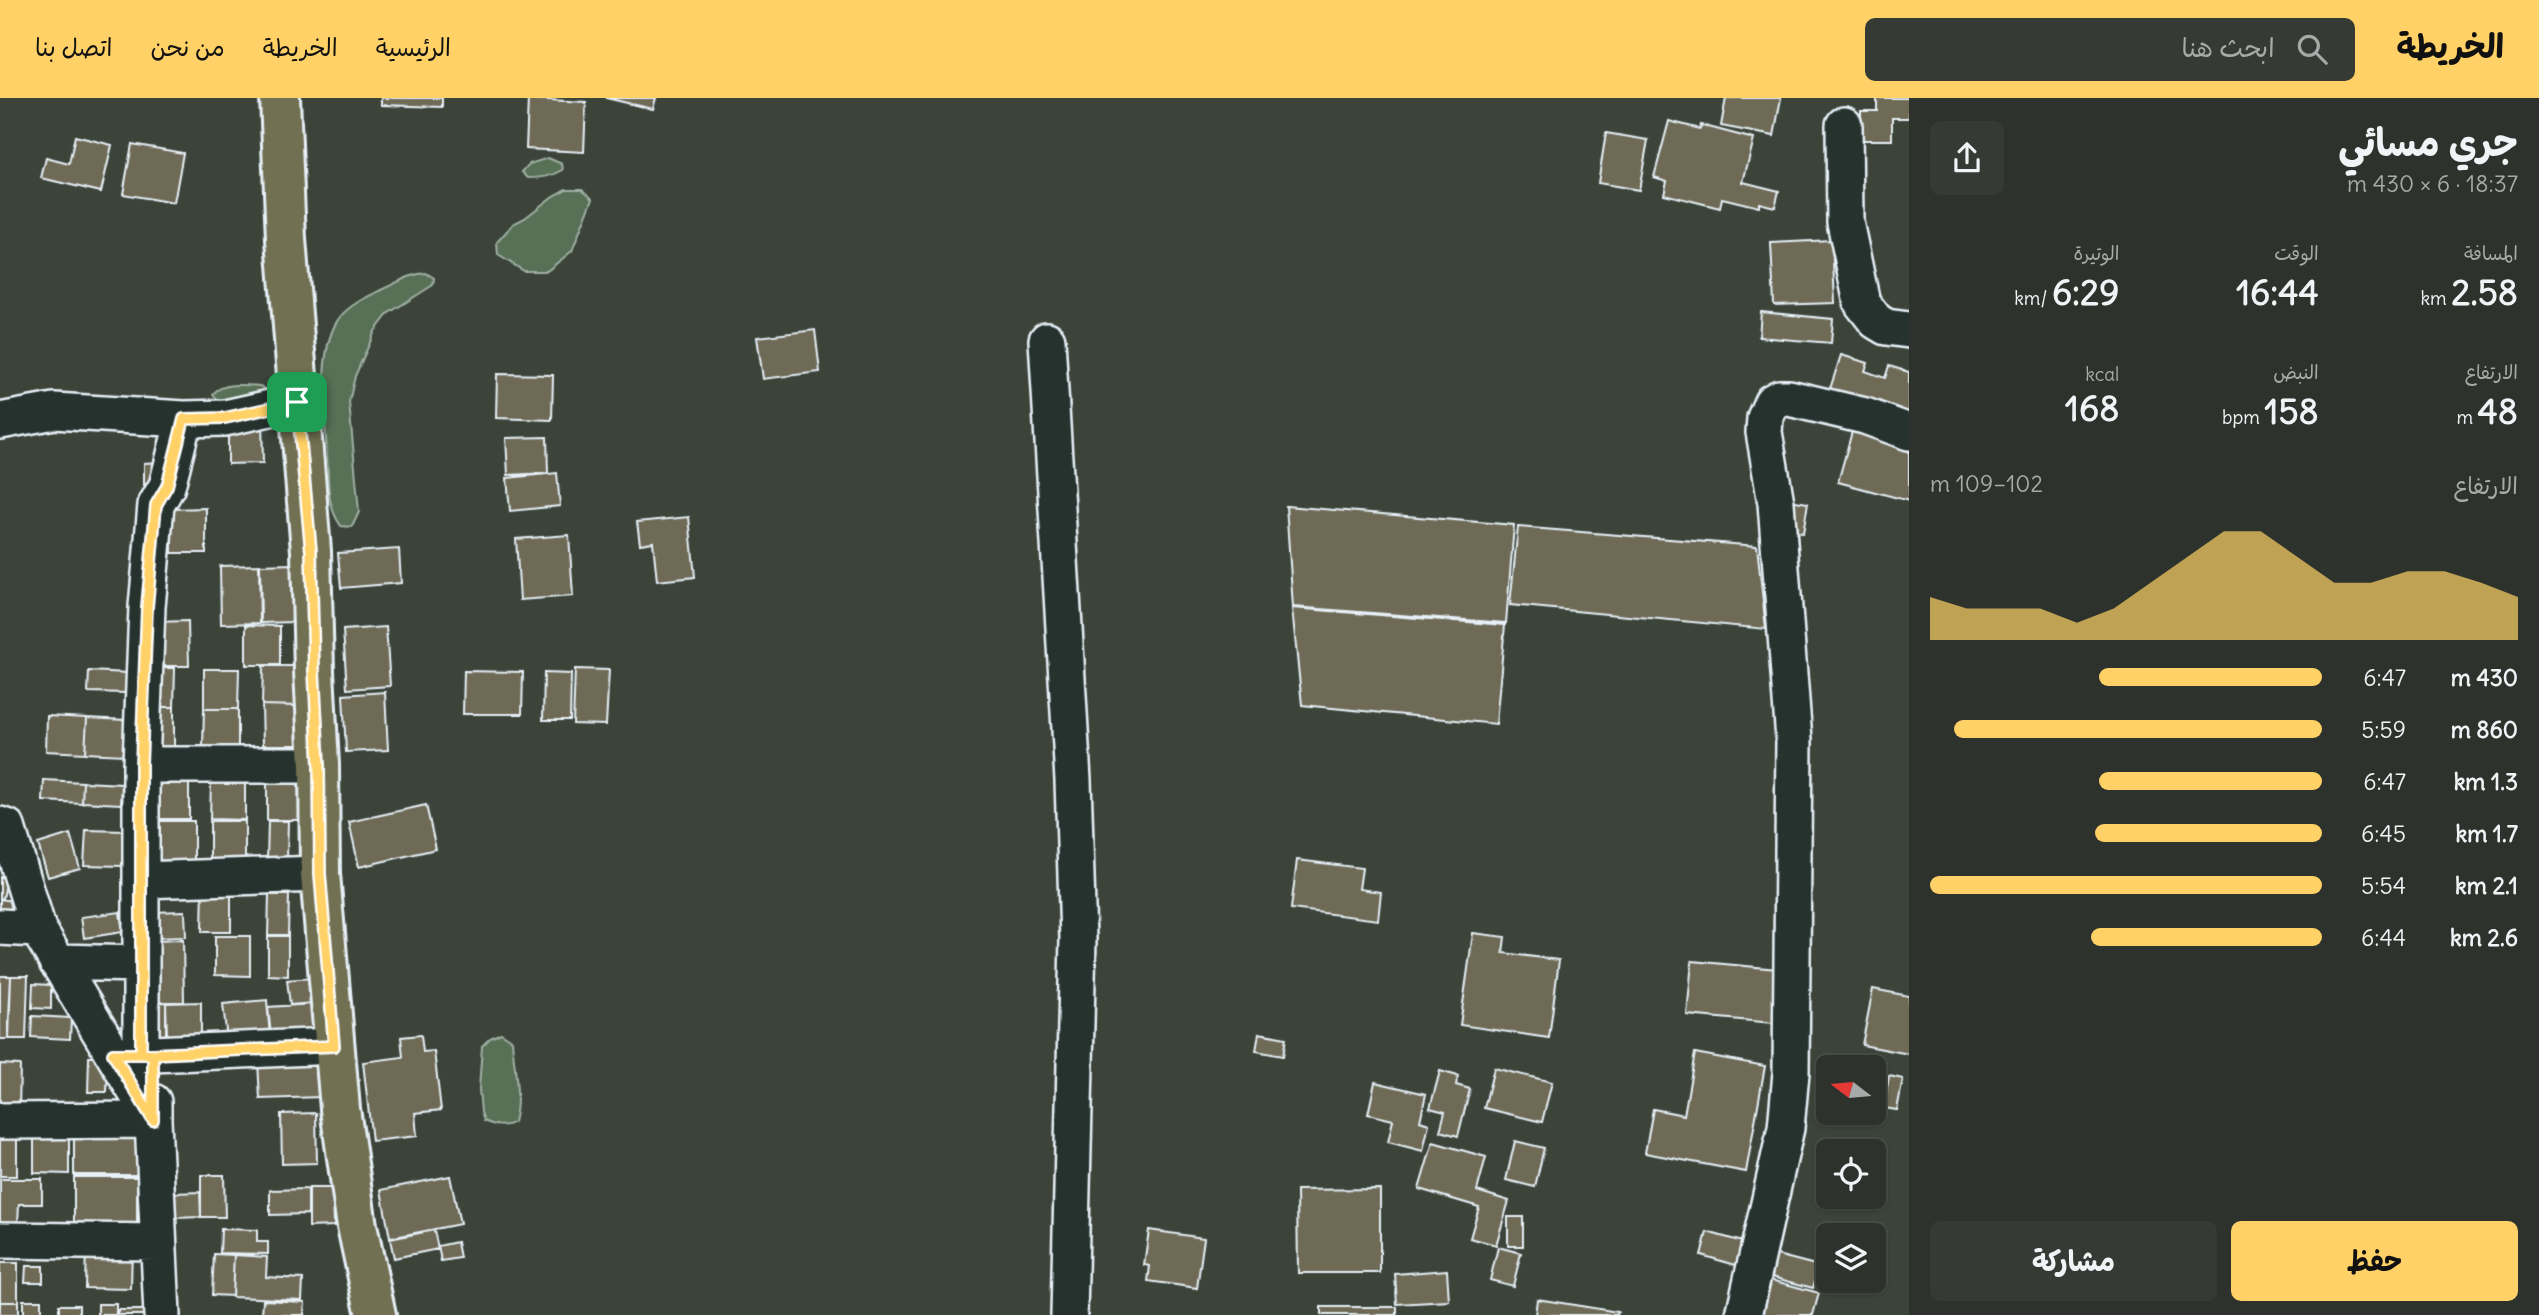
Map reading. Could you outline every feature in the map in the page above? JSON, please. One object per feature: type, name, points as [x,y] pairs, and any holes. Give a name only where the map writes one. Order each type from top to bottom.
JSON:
[{"type":"main road","points":[[280,98],[297,402],[311,551],[320,874],[340,1110],[356,1226],[376,1315]]},
{"type":"street","points":[[1844,125],[1844,222],[1862,303],[1876,321],[1886,327],[1909,330]]},
{"type":"street","points":[[1047,340],[1073,780],[1078,939],[1069,1315]]},
{"type":"street","points":[[1744,1315],[1786,1128],[1791,1073],[1794,740],[1776,503],[1765,418],[1772,402],[1779,398],[1789,398],[1866,416],[1909,432]]},
{"type":"street","points":[[0,421],[54,411],[184,419],[225,418],[297,402]]},
{"type":"street","points":[[162,1314],[153,1120],[136,1054],[141,964],[141,765],[147,607],[156,505],[167,486],[184,419]]},
{"type":"street","points":[[141,765],[319,765]]},
{"type":"street","points":[[0,825],[6,827],[38,929],[57,962],[136,1054]]},
{"type":"street","points":[[141,880],[320,874]]},
{"type":"street","points":[[0,927],[38,929]]},
{"type":"street","points":[[57,962],[141,964]]},
{"type":"street","points":[[136,1054],[334,1046]]},
{"type":"street","points":[[0,1121],[153,1120]]},
{"type":"street","points":[[0,1240],[157,1242]]},
{"type":"green space","points":[[548,158],[562,164],[563,170],[537,178],[528,178],[522,172],[529,164]]},
{"type":"green space","points":[[566,189],[582,189],[593,198],[572,251],[547,271],[524,271],[498,255],[497,242],[513,224]]},
{"type":"green space","points":[[426,273],[434,278],[433,285],[389,313],[375,331],[355,376],[349,402],[359,512],[352,527],[341,526],[332,509],[329,491],[324,402],[325,363],[333,329],[341,316],[360,301],[403,279]]},
{"type":"green space","points":[[228,386],[260,386],[267,390],[268,399],[220,403],[213,394]]},
{"type":"green space","points":[[501,1033],[512,1040],[517,1092],[514,1122],[503,1126],[484,1121],[479,1089],[482,1046]]},
{"type":"building","points":[[381,98],[442,98],[442,107],[381,105]]},
{"type":"building","points":[[606,98],[656,98],[653,109]]},
{"type":"building","points":[[1726,98],[1781,98],[1774,136],[1721,126]]},
{"type":"building","points":[[1877,98],[1909,98],[1909,118],[1892,118],[1892,140],[1861,140],[1861,111],[1877,111]]},
{"type":"building","points":[[528,99],[586,102],[584,152],[526,149]]},
{"type":"building","points":[[1669,121],[1700,129],[1701,125],[1754,139],[1743,182],[1779,191],[1775,207],[1759,203],[1759,207],[1722,198],[1720,208],[1664,194],[1667,181],[1654,177]]},
{"type":"building","points":[[1606,133],[1648,140],[1639,190],[1598,183]]},
{"type":"building","points":[[75,136],[112,145],[101,192],[41,178],[46,158],[69,164]]},
{"type":"building","points":[[132,144],[183,153],[174,203],[123,194]]},
{"type":"building","points":[[1832,240],[1835,303],[1774,305],[1771,243]]},
{"type":"building","points":[[1761,312],[1833,319],[1831,343],[1759,337]]},
{"type":"building","points":[[815,330],[820,372],[763,379],[757,337]]},
{"type":"building","points":[[1841,355],[1868,363],[1865,371],[1885,378],[1889,366],[1909,372],[1909,418],[1829,392]]},
{"type":"building","points":[[497,374],[553,375],[552,420],[496,418]]},
{"type":"building","points":[[228,419],[262,419],[263,463],[228,464]]},
{"type":"building","points":[[1853,428],[1909,443],[1909,501],[1838,482]]},
{"type":"building","points":[[547,437],[548,473],[508,475],[506,438]]},
{"type":"building","points":[[161,462],[162,485],[144,485],[144,463]]},
{"type":"building","points":[[557,473],[560,506],[510,511],[507,478]]},
{"type":"building","points":[[1789,500],[1808,503],[1803,533],[1784,530]]},
{"type":"building","points":[[1286,506],[1514,525],[1506,623],[1293,607]]},
{"type":"building","points":[[206,508],[206,553],[172,553],[172,509]]},
{"type":"building","points":[[689,517],[695,577],[657,581],[653,542],[640,544],[637,522]]},
{"type":"building","points":[[1518,527],[1757,546],[1766,629],[1510,605]]},
{"type":"building","points":[[569,535],[573,596],[520,600],[516,539]]},
{"type":"building","points":[[399,549],[401,583],[341,588],[338,553]]},
{"type":"building","points":[[293,564],[294,622],[261,623],[260,565]]},
{"type":"building","points":[[259,565],[260,623],[221,624],[220,566]]},
{"type":"building","points":[[1292,608],[1505,625],[1496,724],[1302,705]]},
{"type":"building","points":[[188,621],[189,666],[154,666],[154,622]]},
{"type":"building","points":[[246,625],[280,626],[280,665],[246,665]]},
{"type":"building","points":[[386,627],[390,686],[347,689],[343,630]]},
{"type":"building","points":[[263,666],[298,666],[297,706],[262,705]]},
{"type":"building","points":[[154,668],[175,668],[174,707],[154,707]]},
{"type":"building","points":[[204,669],[239,669],[238,709],[204,709]]},
{"type":"building","points":[[575,669],[609,670],[606,725],[573,724]]},
{"type":"building","points":[[89,671],[128,673],[127,693],[88,692]]},
{"type":"building","points":[[464,671],[523,672],[522,714],[463,714]]},
{"type":"building","points":[[544,673],[571,674],[570,720],[543,720]]},
{"type":"building","points":[[385,692],[388,750],[346,752],[343,695]]},
{"type":"building","points":[[262,705],[297,706],[297,745],[263,745]]},
{"type":"building","points":[[154,707],[174,707],[174,747],[154,747]]},
{"type":"building","points":[[204,709],[238,709],[238,748],[203,748]]},
{"type":"building","points":[[47,716],[87,718],[85,753],[46,751]]},
{"type":"building","points":[[87,718],[126,720],[124,755],[85,753]]},
{"type":"building","points":[[267,775],[302,781],[302,820],[267,820]]},
{"type":"building","points":[[44,780],[83,782],[82,803],[43,801]]},
{"type":"building","points":[[154,780],[189,780],[189,819],[154,819]]},
{"type":"building","points":[[211,780],[245,780],[245,820],[210,819]]},
{"type":"building","points":[[83,782],[122,784],[121,804],[82,802]]},
{"type":"building","points":[[426,805],[436,849],[359,867],[349,822]]},
{"type":"building","points":[[154,821],[194,821],[194,860],[154,861]]},
{"type":"building","points":[[210,821],[245,821],[245,860],[210,860]]},
{"type":"building","points":[[268,821],[288,821],[287,861],[267,861]]},
{"type":"building","points":[[86,830],[125,831],[123,866],[84,865]]},
{"type":"building","points":[[70,834],[80,868],[48,877],[38,844]]},
{"type":"building","points":[[1297,860],[1362,868],[1359,889],[1381,892],[1378,920],[1291,909]]},
{"type":"building","points":[[0,877],[7,878],[3,899],[0,898]]},
{"type":"building","points":[[203,884],[231,884],[231,932],[202,932]]},
{"type":"building","points":[[269,895],[289,895],[288,935],[268,935]]},
{"type":"building","points":[[0,899],[13,901],[10,921],[0,920]]},
{"type":"building","points":[[185,911],[186,937],[151,938],[151,912]]},
{"type":"building","points":[[120,912],[123,932],[84,938],[81,917]]},
{"type":"building","points":[[1473,933],[1505,937],[1503,953],[1559,960],[1549,1038],[1460,1025]]},
{"type":"building","points":[[215,936],[250,936],[250,976],[215,975]]},
{"type":"building","points":[[268,936],[288,936],[288,976],[268,975]]},
{"type":"building","points":[[183,940],[184,1002],[152,1002],[151,941]]},
{"type":"building","points":[[1692,961],[1777,969],[1773,1023],[1687,1015]]},
{"type":"building","points":[[0,976],[11,976],[8,1039],[0,1039]]},
{"type":"building","points":[[11,976],[28,976],[26,1039],[9,1039]]},
{"type":"building","points":[[312,978],[314,1003],[290,1005],[287,980]]},
{"type":"building","points":[[33,984],[51,985],[51,1009],[32,1008]]},
{"type":"building","points":[[1873,989],[1909,996],[1909,1054],[1862,1045]]},
{"type":"building","points":[[267,1000],[270,1037],[227,1040],[223,1004]]},
{"type":"building","points":[[166,1002],[166,1037],[152,1037],[152,1003]]},
{"type":"building","points":[[201,1002],[201,1036],[167,1036],[166,1003]]},
{"type":"building","points":[[314,1004],[316,1032],[271,1036],[268,1007]]},
{"type":"building","points":[[32,1016],[71,1018],[70,1039],[31,1037]]},
{"type":"building","points":[[1259,1033],[1286,1038],[1283,1056],[1256,1051]]},
{"type":"building","points":[[421,1035],[423,1052],[434,1051],[441,1110],[415,1113],[417,1136],[372,1141],[363,1062],[403,1057],[401,1037]]},
{"type":"building","points":[[1695,1053],[1765,1066],[1746,1172],[1645,1153],[1653,1109],[1684,1115]]},
{"type":"building","points":[[89,1057],[108,1057],[107,1092],[88,1092]]},
{"type":"building","points":[[321,1060],[322,1097],[260,1099],[258,1062]]},
{"type":"building","points":[[0,1064],[20,1065],[19,1111],[0,1111]]},
{"type":"building","points":[[1494,1068],[1552,1082],[1542,1122],[1484,1108]]},
{"type":"building","points":[[1440,1071],[1458,1076],[1456,1085],[1470,1089],[1458,1136],[1440,1131],[1445,1112],[1430,1108]]},
{"type":"building","points":[[1889,1076],[1903,1079],[1897,1110],[1886,1108]]},
{"type":"building","points":[[1375,1082],[1426,1094],[1420,1121],[1429,1124],[1423,1151],[1388,1142],[1393,1120],[1368,1114]]},
{"type":"building","points":[[316,1113],[317,1163],[282,1164],[281,1114]]},
{"type":"building","points":[[137,1128],[137,1175],[74,1175],[74,1129]]},
{"type":"building","points":[[0,1130],[17,1130],[17,1176],[0,1176]]},
{"type":"building","points":[[34,1134],[69,1134],[69,1174],[34,1173]]},
{"type":"building","points":[[1515,1141],[1544,1148],[1535,1187],[1506,1180]]},
{"type":"building","points":[[1433,1142],[1486,1157],[1477,1191],[1509,1201],[1496,1245],[1470,1238],[1479,1207],[1419,1189]]},
{"type":"building","points":[[201,1175],[224,1175],[225,1217],[201,1217]]},
{"type":"building","points":[[450,1176],[460,1224],[390,1238],[381,1190]]},
{"type":"building","points":[[74,1177],[137,1177],[137,1224],[74,1224]]},
{"type":"building","points":[[0,1179],[42,1179],[42,1204],[19,1204],[18,1223],[0,1223]]},
{"type":"building","points":[[309,1188],[333,1188],[334,1226],[309,1227]]},
{"type":"building","points":[[308,1189],[308,1214],[270,1215],[270,1190]]},
{"type":"building","points":[[1380,1189],[1380,1273],[1298,1273],[1297,1190]]},
{"type":"building","points":[[200,1192],[201,1217],[175,1218],[175,1193]]},
{"type":"building","points":[[1508,1217],[1523,1217],[1523,1246],[1508,1246]]},
{"type":"building","points":[[221,1229],[257,1230],[257,1242],[268,1242],[268,1254],[220,1253]]},
{"type":"building","points":[[434,1230],[438,1249],[394,1258],[390,1239]]},
{"type":"building","points":[[1149,1230],[1204,1238],[1197,1288],[1148,1281],[1150,1266],[1144,1265]]},
{"type":"building","points":[[1707,1232],[1746,1243],[1739,1266],[1701,1255]]},
{"type":"building","points":[[457,1242],[460,1258],[441,1261],[438,1246]]},
{"type":"building","points":[[86,1244],[132,1246],[131,1289],[85,1288]]},
{"type":"building","points":[[1498,1247],[1521,1253],[1513,1286],[1490,1280]]},
{"type":"building","points":[[214,1254],[234,1255],[232,1296],[212,1295]]},
{"type":"building","points":[[1773,1254],[1816,1265],[1813,1288],[1768,1276]]},
{"type":"building","points":[[234,1255],[267,1257],[266,1277],[303,1279],[302,1300],[232,1297]]},
{"type":"building","points":[[0,1263],[18,1263],[18,1302],[0,1302]]},
{"type":"building","points":[[26,1266],[43,1266],[43,1282],[25,1282]]},
{"type":"building","points":[[1447,1270],[1449,1301],[1397,1304],[1395,1274]]},
{"type":"building","points":[[1752,1275],[1819,1293],[1813,1315],[1741,1315]]},
{"type":"building","points":[[1537,1299],[1618,1312],[1617,1315],[1535,1315]]},
{"type":"building","points":[[23,1300],[41,1300],[41,1315],[23,1315]]},
{"type":"building","points":[[263,1300],[305,1302],[304,1315],[262,1315]]},
{"type":"building","points":[[0,1302],[18,1302],[18,1315],[0,1315]]},
{"type":"building","points":[[98,1304],[116,1304],[116,1315],[98,1315]]},
{"type":"building","points":[[59,1305],[79,1305],[79,1315],[59,1315]]},
{"type":"building","points":[[1321,1307],[1397,1307],[1397,1315],[1321,1315]]},
{"type":"building","points":[[118,1310],[149,1310],[149,1315],[118,1315]]},
{"type":"route","points":[[297,402],[225,418],[184,419],[167,486],[156,505],[147,607],[141,765],[141,1054],[153,1054],[153,1120],[113,1054],[141,1054],[153,1054],[334,1046],[320,874],[311,551],[297,402]]}]
